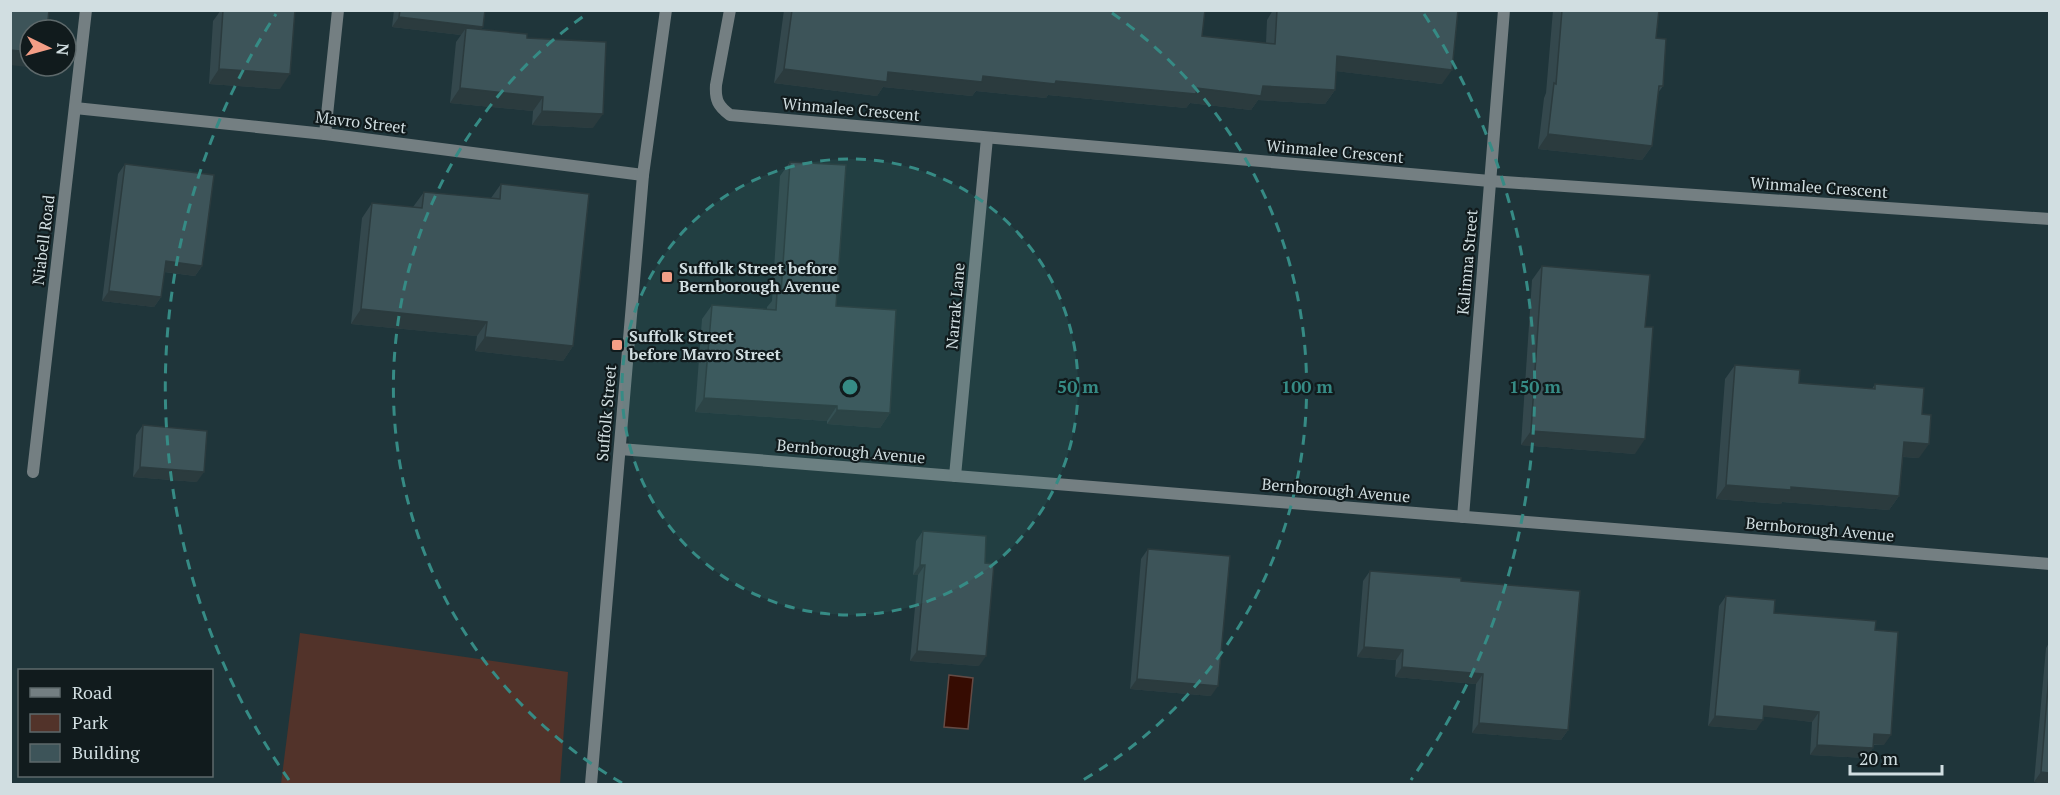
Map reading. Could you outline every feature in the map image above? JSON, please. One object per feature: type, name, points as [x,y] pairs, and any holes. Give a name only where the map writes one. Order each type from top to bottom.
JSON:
[{"type":"street","name":"Niabell Road","points":[[33,472],[86,10]]},
{"type":"street","points":[[325,134],[338,10]]},
{"type":"street","name":"Suffolk Street","points":[[591,784],[643,175],[666,10]]},
{"type":"street","name":"Winmalee Crescent","points":[[730,10],[716,86],[719,106],[730,115],[1490,181],[2049,219]]},
{"type":"street","name":"Kalimna Street","points":[[1463,517],[1504,10]]},
{"type":"street","name":"Mavro Street","points":[[75,108],[325,134],[643,175]]},
{"type":"street","name":"Narrak Lane","points":[[956,476],[987,138]]},
{"type":"street","name":"Bernborough Avenue","points":[[620,450],[2049,564]]},
{"type":"green space","points":[[300,633],[568,672],[560,784],[281,784]]},
{"type":"shaded area","points":[[949,675],[973,678],[968,729],[944,727]]},
{"type":"building","points":[[10,10],[49,10],[48,18],[18,18],[18,51],[10,50]]},
{"type":"building","points":[[223,10],[295,10],[290,74],[219,69]]},
{"type":"building","points":[[400,10],[485,10],[483,27],[399,17]]},
{"type":"building","points":[[792,10],[1205,10],[1202,36],[1275,44],[1277,10],[1458,10],[1452,70],[1337,56],[1335,90],[1263,86],[1261,96],[1197,88],[1196,94],[1056,81],[1055,84],[983,76],[982,82],[888,72],[887,82],[784,69]]},
{"type":"building","points":[[1562,10],[1659,10],[1656,38],[1666,39],[1663,86],[1659,86],[1652,146],[1548,134],[1554,83],[1556,84]]},
{"type":"building","points":[[466,28],[527,34],[527,38],[606,42],[603,114],[542,111],[543,97],[460,88]]},
{"type":"building","points":[[790,162],[846,165],[836,306],[896,310],[890,413],[837,410],[837,406],[704,398],[712,305],[776,310],[777,293],[781,293]]},
{"type":"building","points":[[125,164],[214,175],[202,266],[166,261],[161,297],[109,291]]},
{"type":"building","points":[[501,184],[589,194],[573,346],[485,337],[487,322],[361,309],[372,203],[422,208],[424,192],[500,199]]},
{"type":"building","points":[[1542,266],[1650,275],[1645,327],[1653,327],[1645,439],[1531,431]]},
{"type":"building","points":[[1735,365],[1800,370],[1799,383],[1875,389],[1875,384],[1924,388],[1922,414],[1931,415],[1929,444],[1904,442],[1899,496],[1791,487],[1791,490],[1726,485]]},
{"type":"building","points":[[143,425],[207,431],[204,472],[140,467]]},
{"type":"building","points":[[923,531],[986,536],[985,563],[994,564],[986,656],[917,651],[925,565],[920,565]]},
{"type":"building","points":[[1148,549],[1230,556],[1218,686],[1137,679]]},
{"type":"building","points":[[1370,571],[1580,591],[1568,730],[1479,723],[1483,674],[1402,667],[1403,650],[1364,647]]},
{"type":"building","points":[[1726,596],[1775,600],[1774,613],[1876,621],[1875,630],[1898,632],[1891,735],[1874,734],[1873,748],[1817,745],[1819,712],[1764,706],[1763,720],[1715,716]]},
{"type":"building","points":[[2049,675],[2049,773],[2041,772]]},
{"type":"place","name":"Suffolk Street before Bernborough Avenue","points":[[667,277]]},
{"type":"place","name":"Suffolk Street before Mavro Street","points":[[617,345]]}]
